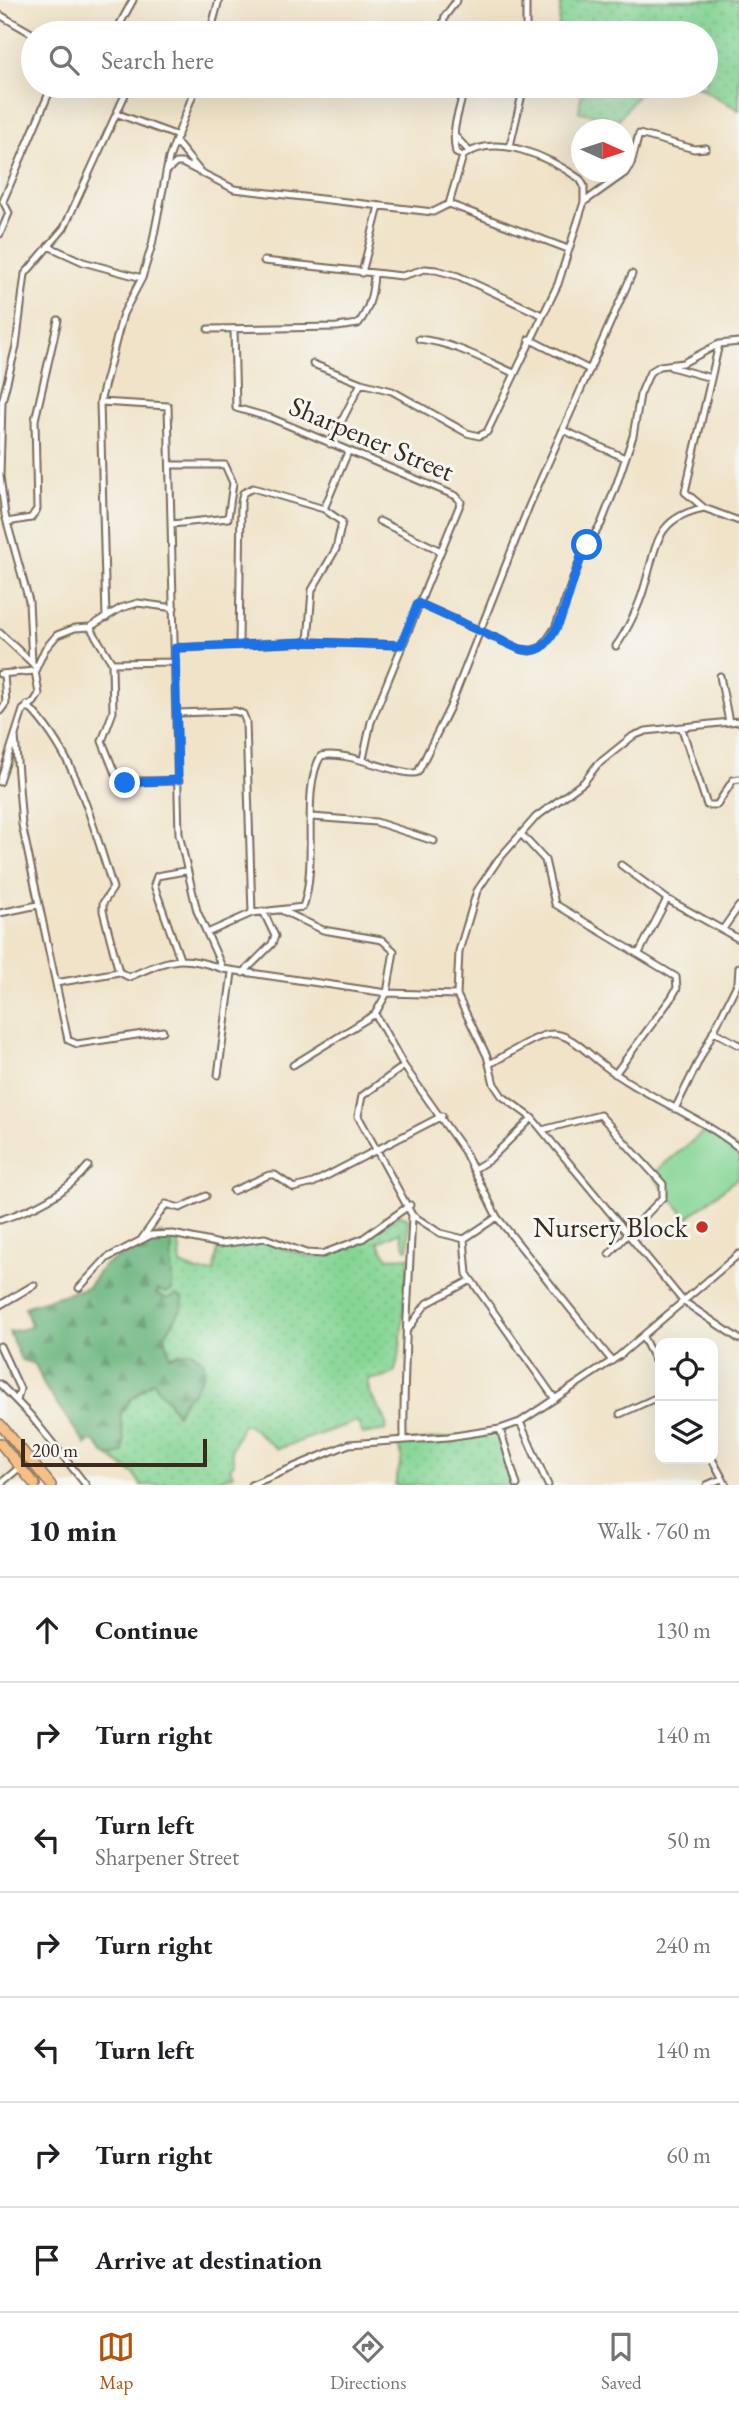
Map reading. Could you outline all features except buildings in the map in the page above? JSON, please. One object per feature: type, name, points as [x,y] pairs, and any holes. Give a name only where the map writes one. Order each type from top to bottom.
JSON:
[{"type":"highway","points":[[0,1424],[51,1485]]},
{"type":"highway","points":[[0,1443],[36,1485]]},
{"type":"street","points":[[122,21],[133,0]]},
{"type":"street","points":[[213,21],[219,0]]},
{"type":"street","points":[[444,21],[457,0]]},
{"type":"street","points":[[526,0],[526,21]]},
{"type":"street","points":[[0,15],[21,27]]},
{"type":"street","points":[[0,234],[9,213],[2,201],[47,98]]},
{"type":"street","points":[[0,782],[27,705],[34,702],[39,694],[29,601],[7,522],[1,476],[2,402],[16,346],[25,274],[64,228],[86,175],[124,98]]},
{"type":"street","points":[[106,618],[100,402],[123,314],[142,278],[166,172],[192,98]]},
{"type":"street","points":[[460,98],[456,111],[455,136],[456,153],[463,156]]},
{"type":"street","points":[[509,146],[521,98]]},
{"type":"street","points":[[118,114],[177,139],[199,170]]},
{"type":"street","points":[[584,202],[625,173],[631,164],[639,134],[694,149],[706,148]]},
{"type":"street","points":[[455,136],[469,151]]},
{"type":"street","points":[[166,172],[179,163],[199,170],[234,189],[433,212],[449,204],[463,156],[469,151],[509,146],[580,179],[584,186],[584,202],[553,296],[529,339],[486,432],[479,436],[455,427],[392,391],[361,383],[313,364]]},
{"type":"street","points":[[449,204],[568,249]]},
{"type":"street","points":[[362,273],[379,206]]},
{"type":"street","points":[[48,246],[83,262],[142,278]]},
{"type":"street","points":[[264,261],[402,276],[425,269],[436,270],[458,276],[542,316]]},
{"type":"street","points":[[208,329],[358,324],[365,315],[372,292],[374,272]]},
{"type":"street","points":[[207,933],[252,913],[300,909],[305,903],[312,854],[313,773],[321,756],[363,759],[409,773],[418,772],[432,747],[482,629],[529,506],[632,274]]},
{"type":"street","points":[[7,522],[32,518],[37,509],[35,420],[58,320]]},
{"type":"street","name":"Sharpener Street","points":[[234,330],[236,408],[271,418],[456,496],[461,502],[371,722],[363,759]]},
{"type":"street","points":[[419,339],[457,346],[482,361],[514,373]]},
{"type":"street","points":[[529,339],[590,370]]},
{"type":"street","points":[[418,603],[530,651],[542,647],[583,552],[601,524],[625,458],[645,380],[654,368],[684,363],[719,344],[739,342]]},
{"type":"street","points":[[719,344],[685,492],[687,497],[704,508],[739,521]]},
{"type":"street","points":[[670,367],[711,378]]},
{"type":"street","points":[[330,444],[361,383]]},
{"type":"street","points":[[100,402],[168,406],[179,834],[185,871],[197,911],[223,969]]},
{"type":"street","points":[[563,430],[625,458]]},
{"type":"street","points":[[324,509],[348,452]]},
{"type":"street","points":[[171,465],[225,464],[233,483],[233,505],[228,518],[172,524]]},
{"type":"street","points":[[239,644],[243,493],[253,488],[324,509],[337,516],[342,529],[336,549],[312,590],[308,642]]},
{"type":"street","points":[[616,646],[628,629],[662,532],[669,522],[704,508]]},
{"type":"street","points":[[379,521],[441,551]]},
{"type":"street","points":[[0,711],[6,703],[2,674],[35,667],[57,635],[75,628],[90,627],[121,608],[138,603],[174,608]]},
{"type":"street","points":[[90,627],[112,663],[113,712],[102,741],[118,780],[178,780]]},
{"type":"street","points":[[0,634],[35,667]]},
{"type":"street","points":[[175,648],[308,642],[401,645]]},
{"type":"street","points":[[112,663],[175,662]]},
{"type":"street","points":[[720,676],[729,722]]},
{"type":"street","points":[[27,705],[43,722],[67,757],[98,836],[113,888],[103,903],[103,911],[119,972]]},
{"type":"street","points":[[177,713],[235,711],[243,714],[246,722],[252,913]]},
{"type":"street","points":[[739,720],[682,729],[646,731],[633,736],[597,765],[584,782],[551,803],[521,834],[477,891],[459,951],[457,995],[489,1064],[494,1084],[502,1096],[532,1118],[683,1301],[739,1339]]},
{"type":"street","points":[[682,729],[708,805],[717,804],[733,780],[739,779]]},
{"type":"street","points":[[15,736],[22,825],[55,984],[71,1043],[163,1031]]},
{"type":"street","points":[[312,817],[376,822],[434,841]]},
{"type":"street","points":[[521,834],[545,860],[555,904],[676,977],[678,984],[615,1074]]},
{"type":"street","points":[[621,865],[667,899],[739,939]]},
{"type":"street","points":[[180,959],[154,885],[157,876],[185,871]]},
{"type":"street","points":[[639,953],[667,899]]},
{"type":"street","points":[[0,913],[38,905]]},
{"type":"street","points":[[723,929],[739,906]]},
{"type":"street","points":[[282,910],[323,930],[387,943],[394,951],[387,993],[376,1014],[293,1065]]},
{"type":"street","points":[[243,973],[272,944],[275,936],[263,911]]},
{"type":"street","points":[[55,984],[119,972],[128,977],[168,959],[180,959],[232,973],[387,993],[457,995]]},
{"type":"street","points":[[675,1109],[739,982],[739,967]]},
{"type":"street","points":[[218,1074],[232,973]]},
{"type":"street","points":[[376,1014],[404,1066],[442,1116],[474,1169],[497,1217],[612,1361]]},
{"type":"street","points":[[713,1031],[739,1045]]},
{"type":"street","points":[[489,1064],[544,1035],[558,1034],[615,1074],[719,1132],[739,1148]]},
{"type":"street","points":[[404,1066],[359,1101],[358,1116],[410,1205],[412,1215],[406,1332],[402,1358],[404,1438]]},
{"type":"street","points":[[542,1130],[600,1115],[658,1175],[664,1187],[663,1198],[609,1254]]},
{"type":"street","points":[[233,1191],[269,1175],[280,1178],[294,1188],[303,1186],[442,1116]]},
{"type":"street","points":[[474,1169],[489,1160],[532,1118]]},
{"type":"street","points":[[0,1220],[51,1198],[77,1180],[88,1166]]},
{"type":"street","points":[[141,1240],[166,1204],[180,1208],[206,1196]]},
{"type":"street","points":[[79,1288],[107,1258],[161,1233],[220,1244],[257,1237],[279,1241],[306,1253],[323,1254],[362,1239],[410,1205]]},
{"type":"street","points":[[412,1215],[440,1233],[464,1239],[497,1217]]},
{"type":"street","points":[[464,1239],[465,1262],[471,1280],[555,1399]]},
{"type":"street","points":[[251,1485],[349,1444],[404,1438],[448,1437],[500,1429],[520,1422],[612,1361],[739,1254]]},
{"type":"street","points":[[733,1260],[739,1265]]},
{"type":"street","points":[[406,1332],[426,1304],[471,1280]]},
{"type":"street","points":[[0,1305],[34,1285]]},
{"type":"street","points":[[643,1337],[655,1361]]},
{"type":"street","points":[[0,1346],[20,1389],[17,1401]]},
{"type":"street","points":[[0,1384],[86,1485]]},
{"type":"street","points":[[620,1414],[655,1398]]},
{"type":"street","points":[[520,1422],[548,1485]]},
{"type":"street","points":[[500,1429],[517,1485]]},
{"type":"street","points":[[707,1485],[723,1482],[714,1464]]},
{"type":"street","points":[[0,1484],[20,1467]]},
{"type":"green space","points":[[561,0],[739,0],[739,110],[718,98],[718,21],[559,21]]},
{"type":"green space","points":[[581,98],[635,98],[619,119],[579,112]]},
{"type":"green space","points":[[707,1129],[739,1151],[739,1177],[687,1218],[652,1174]]},
{"type":"green space","points":[[399,1214],[408,1218],[409,1248],[406,1249],[400,1232],[378,1242],[388,1258],[409,1257],[399,1358],[394,1373],[383,1378],[368,1379],[370,1394],[384,1417],[386,1430],[363,1434],[357,1421],[278,1449],[243,1424],[231,1450],[234,1463],[230,1468],[233,1475],[205,1485],[141,1485],[134,1474],[105,1454],[114,1456],[124,1441],[120,1416],[129,1401],[153,1381],[177,1414],[183,1401],[194,1391],[180,1352],[170,1357],[164,1335],[175,1321],[177,1295],[167,1299],[156,1294],[157,1290],[166,1293],[171,1273],[173,1238],[179,1243],[181,1265],[198,1272],[214,1272],[218,1248],[263,1241],[307,1256],[334,1254],[368,1238]]},
{"type":"green space","points":[[160,1234],[173,1238],[172,1290],[166,1293],[158,1290],[156,1294],[167,1299],[177,1295],[183,1299],[182,1308],[165,1335],[170,1356],[192,1351],[204,1362],[204,1372],[177,1414],[153,1381],[129,1401],[120,1416],[123,1452],[114,1456],[105,1454],[93,1440],[86,1445],[45,1387],[35,1364],[21,1360],[9,1332],[31,1327],[25,1307],[88,1287],[103,1266]]},
{"type":"green space","points":[[495,1433],[512,1485],[395,1485],[402,1457],[399,1443]]},
{"type":"place","name":"Nursery Block","points":[[702,1227]]},
{"type":"route","points":[[125,783],[178,780],[175,648],[308,642],[401,645],[418,603],[482,629],[520,649],[530,651],[542,647],[555,628],[587,545]]}]
